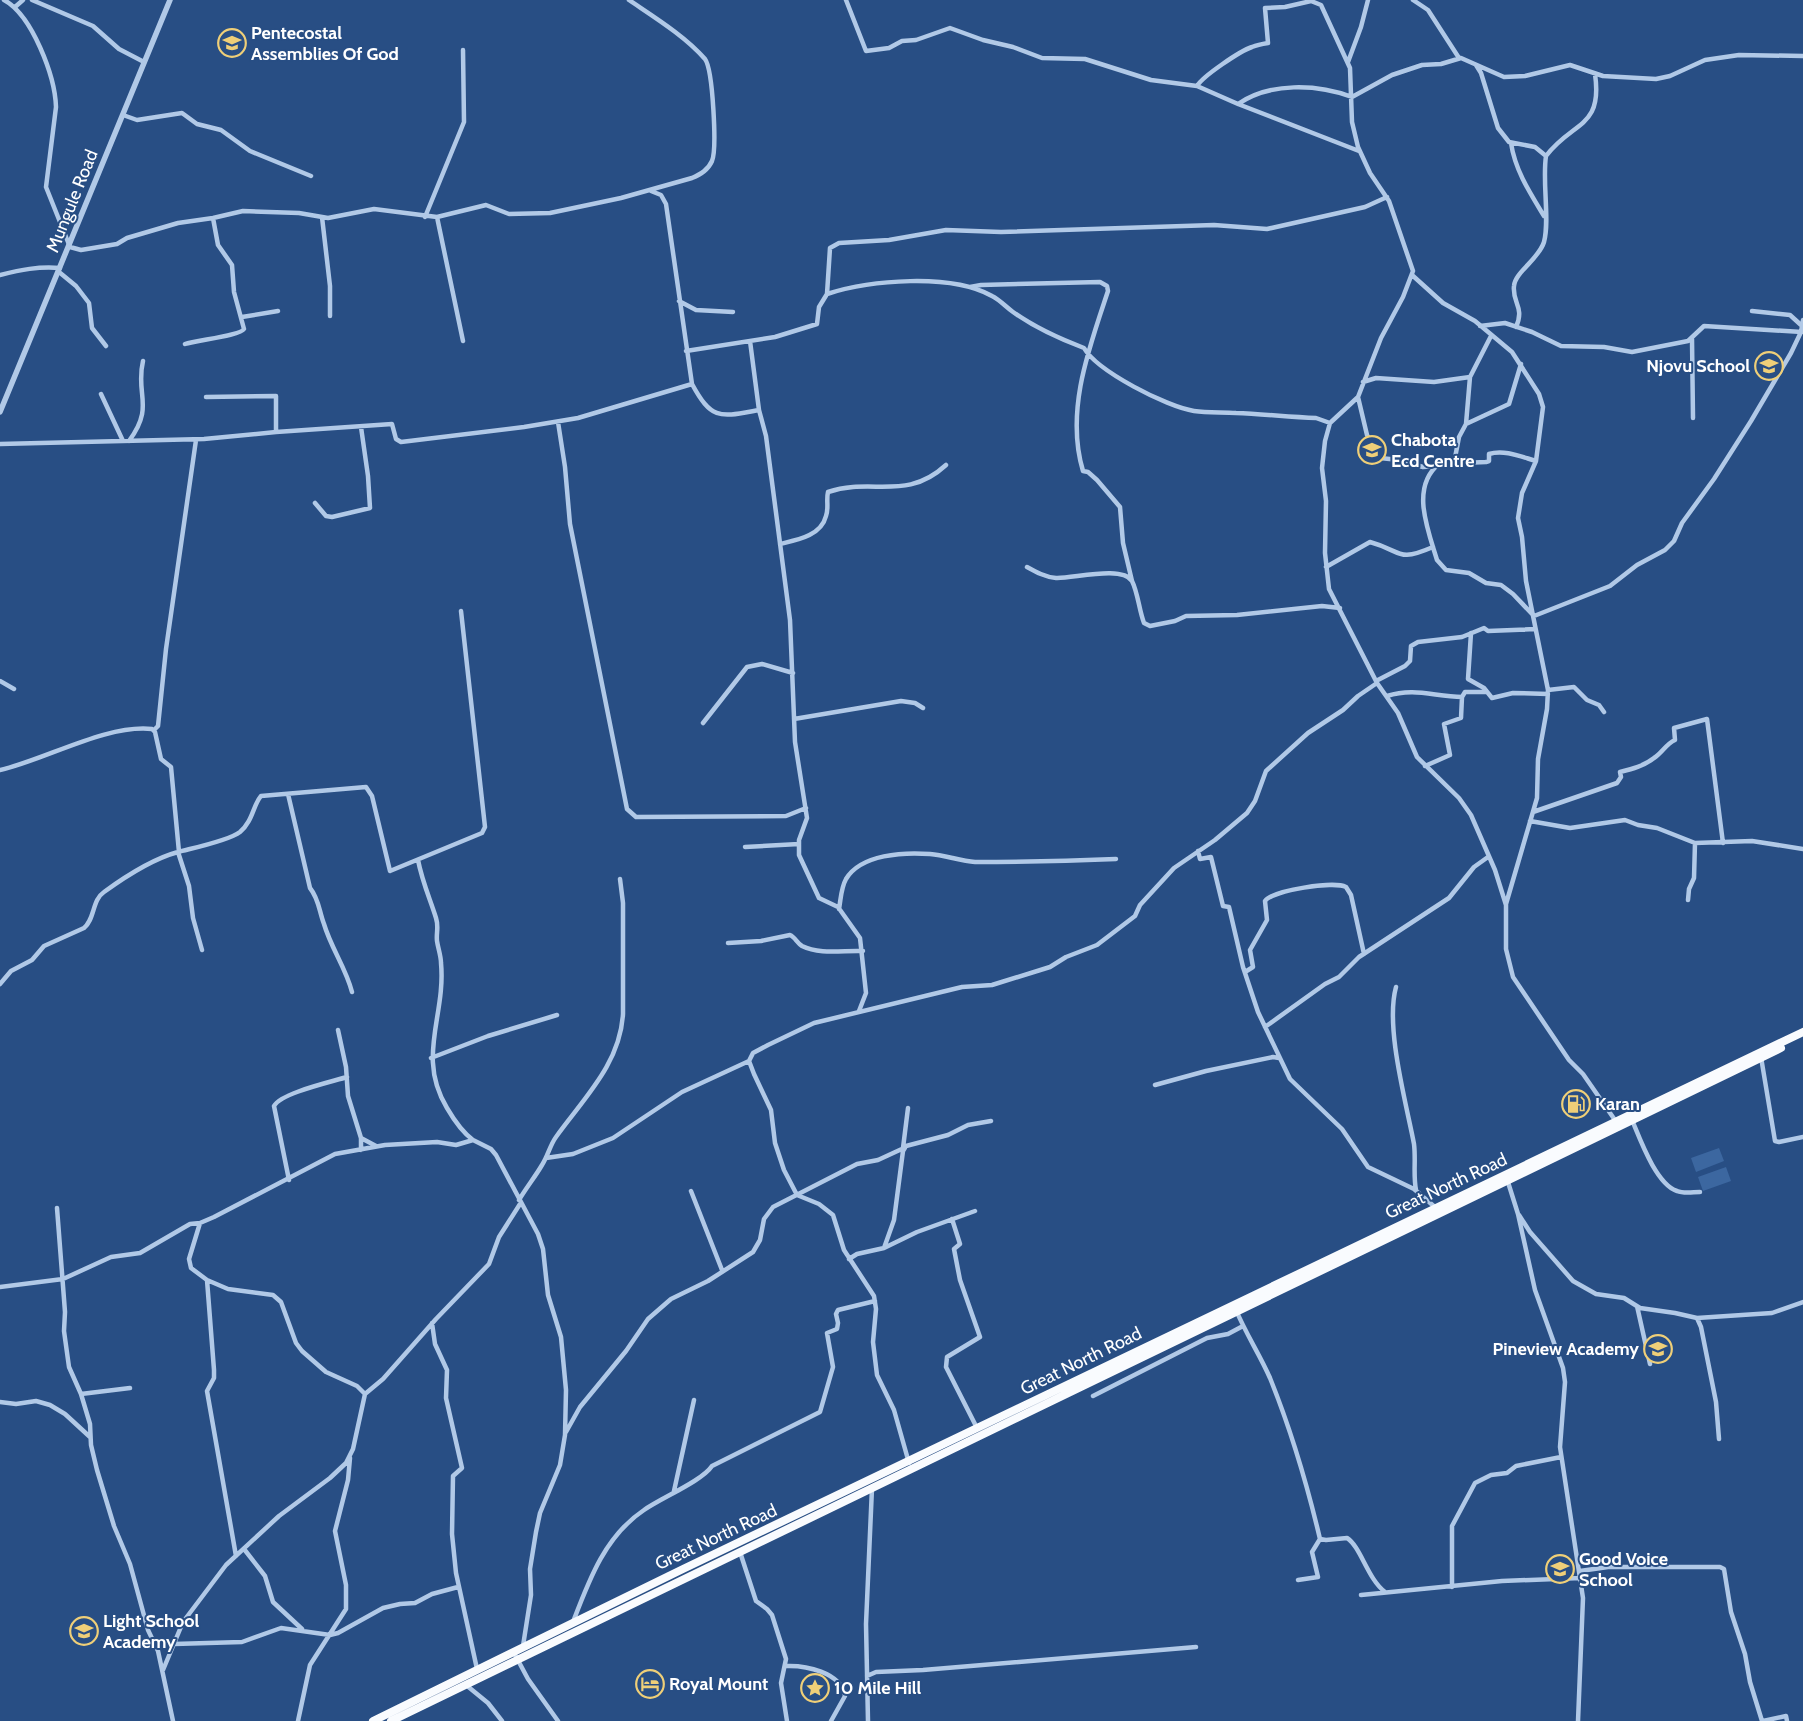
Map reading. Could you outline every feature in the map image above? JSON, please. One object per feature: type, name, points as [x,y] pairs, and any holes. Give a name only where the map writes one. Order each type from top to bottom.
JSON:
[{"type":"highway","name":"Great North Road","points":[[391,1721],[911,1469],[1236,1308],[1760,1055],[1803,1032]]},
{"type":"highway","name":"Great North Road","points":[[1760,1055],[1803,1037]]},
{"type":"highway","name":"Great North Road","points":[[373,1721],[523,1646],[908,1461],[1236,1308]]},
{"type":"street","points":[[4,0],[24,18],[44,57],[55,97],[46,187],[70,247],[81,250],[121,243],[126,238],[178,222],[213,218],[244,211],[263,210],[328,218],[374,209],[425,217],[437,217],[486,205],[509,214],[567,211],[692,178],[705,172],[712,162],[714,150],[712,84],[709,66],[705,59],[687,43],[629,0]]},
{"type":"street","points":[[14,7],[23,0]]},
{"type":"street","points":[[32,0],[93,26],[119,49],[144,62]]},
{"type":"street","name":"Mungule Road","points":[[0,412],[70,247],[170,0]]},
{"type":"street","points":[[846,0],[866,51],[889,48],[902,41],[916,40],[950,28],[983,40],[1014,47],[1042,58],[1084,58],[1151,80],[1197,86],[1359,152]]},
{"type":"street","points":[[1348,62],[1361,27],[1368,0]]},
{"type":"street","points":[[1413,0],[1428,10],[1459,58]]},
{"type":"street","points":[[1197,86],[1201,79],[1251,47],[1268,43],[1265,8],[1285,8],[1311,1],[1321,5],[1332,34],[1348,62],[1351,75],[1352,122],[1359,152],[1387,197],[1413,266],[1412,275],[1403,297],[1381,338],[1358,397],[1330,423],[1322,452],[1327,512],[1326,567],[1329,589],[1376,682],[1398,713],[1413,749],[1425,766],[1468,809],[1494,870],[1506,905]]},
{"type":"street","points":[[425,217],[464,122],[462,50]]},
{"type":"street","points":[[1352,98],[1392,75],[1422,65],[1441,64],[1459,58],[1475,63],[1504,77],[1525,76],[1570,65],[1595,74],[1656,79],[1670,76],[1705,60],[1739,55],[1803,56]]},
{"type":"street","points":[[1475,63],[1481,73],[1498,128],[1512,143],[1515,160],[1529,193],[1544,217]]},
{"type":"street","points":[[1516,327],[1520,311],[1514,286],[1515,280],[1532,263],[1541,248],[1544,236],[1546,156],[1592,113],[1598,94],[1595,74]]},
{"type":"street","points":[[1238,104],[1263,92],[1294,87],[1333,90],[1352,98]]},
{"type":"street","points":[[123,115],[137,120],[182,113],[197,124],[221,130],[250,151],[311,176]]},
{"type":"street","points":[[1512,143],[1535,146],[1546,156]]},
{"type":"street","points":[[650,190],[661,195],[666,204],[692,384],[704,406],[711,412],[732,415],[759,410]]},
{"type":"street","points":[[686,351],[750,341],[817,324],[819,307],[827,294],[829,251],[832,245],[838,243],[889,240],[946,230],[1001,232],[1214,226],[1267,229],[1365,207],[1387,197]]},
{"type":"street","points":[[322,217],[330,286],[330,316]]},
{"type":"street","points":[[437,217],[464,341]]},
{"type":"street","points":[[185,344],[196,340],[242,333],[244,329],[234,292],[232,265],[218,245],[213,218]]},
{"type":"street","points":[[0,275],[20,270],[47,267],[59,270],[76,286],[89,303],[92,328],[106,346]]},
{"type":"street","points":[[1412,275],[1443,303],[1480,326],[1512,352],[1539,394],[1543,407],[1536,461],[1522,493],[1518,518],[1522,536],[1526,582],[1548,692],[1538,759],[1538,790],[1506,905],[1506,949],[1513,977],[1568,1060],[1584,1074],[1618,1124]]},
{"type":"street","points":[[827,294],[874,284],[921,281],[968,288],[992,296],[1026,320],[1065,341],[1084,348],[1105,369],[1139,390],[1192,411],[1316,418],[1330,423]]},
{"type":"street","points":[[968,288],[981,285],[1104,283],[1108,291],[1088,354],[1079,391],[1076,423],[1078,454],[1083,471],[1088,472],[1097,480],[1120,507],[1123,543],[1144,623],[1150,626],[1174,621],[1186,616],[1237,615],[1322,606],[1340,608]]},
{"type":"street","points":[[679,301],[696,310],[733,312]]},
{"type":"street","points":[[242,317],[278,311]]},
{"type":"street","points":[[1534,616],[1610,586],[1637,565],[1665,550],[1674,540],[1682,523],[1714,479],[1751,421],[1802,332],[1802,322],[1790,315],[1752,311]]},
{"type":"street","points":[[1480,326],[1500,322],[1561,346],[1604,347],[1632,352],[1683,343],[1692,339],[1704,326],[1802,332]]},
{"type":"street","points":[[1454,463],[1459,437],[1466,424],[1470,377],[1491,336]]},
{"type":"street","points":[[1692,339],[1693,418]]},
{"type":"street","points":[[750,341],[759,410],[766,436],[790,620],[795,742],[808,818],[799,844],[801,861],[819,898],[839,909],[858,934],[863,951],[866,993],[859,1011]]},
{"type":"street","points":[[129,441],[140,426],[143,412],[143,361]]},
{"type":"street","points":[[1466,424],[1508,404],[1513,396],[1521,364]]},
{"type":"street","points":[[1363,382],[1376,378],[1434,382],[1470,377]]},
{"type":"street","points":[[0,444],[196,440],[392,424],[396,439],[402,442],[558,422],[600,413],[692,384]]},
{"type":"street","points":[[101,394],[123,441]]},
{"type":"street","points":[[206,397],[276,396],[276,432]]},
{"type":"street","points":[[1358,397],[1368,435],[1380,458],[1399,460],[1423,467],[1436,466]]},
{"type":"street","points":[[558,422],[565,468],[570,524],[627,809],[636,817],[717,817],[786,816],[806,808]]},
{"type":"street","points":[[315,503],[326,516],[332,517],[370,508],[368,476],[361,427]]},
{"type":"street","points":[[154,730],[158,726],[166,649],[196,440]]},
{"type":"street","points":[[1534,616],[1513,594],[1501,585],[1486,582],[1469,573],[1450,571],[1441,567],[1433,547],[1423,504],[1426,477],[1436,466],[1442,463],[1488,462],[1489,454],[1492,452],[1509,453],[1536,461]]},
{"type":"street","points":[[780,544],[810,535],[816,531],[827,515],[828,492],[843,488],[910,486],[927,480],[946,465]]},
{"type":"street","points":[[1326,567],[1370,542],[1403,556],[1414,555],[1433,547]]},
{"type":"street","points":[[1027,567],[1052,577],[1119,574],[1128,577],[1132,581]]},
{"type":"street","points":[[0,984],[12,971],[32,960],[44,946],[89,924],[102,893],[137,870],[179,852],[220,841],[240,832],[254,813],[261,796],[366,787],[372,796],[388,869],[392,870],[485,830],[461,611]]},
{"type":"street","points":[[911,1469],[894,1410],[877,1375],[873,1342],[875,1301],[868,1285],[849,1259],[833,1216],[819,1204],[797,1195],[779,1158],[773,1133],[771,1110],[759,1087],[750,1062],[753,1053],[798,1033],[806,1026],[859,1011],[876,1010],[962,987],[992,985],[1050,967],[1066,957],[1097,945],[1133,919],[1140,905],[1159,886],[1169,872],[1215,840],[1247,813],[1255,800],[1266,771],[1308,733],[1343,710],[1376,682],[1405,666],[1410,661],[1410,649],[1414,644],[1462,637],[1484,628],[1488,631],[1535,629]]},
{"type":"street","points":[[1471,633],[1468,679],[1487,692],[1492,698],[1513,693],[1548,692],[1574,687],[1587,700],[1599,705],[1604,712]]},
{"type":"street","points":[[702,723],[747,667],[762,664],[793,673]]},
{"type":"street","points":[[0,681],[14,688]]},
{"type":"street","points":[[1387,696],[1406,691],[1462,697]]},
{"type":"street","points":[[1425,766],[1450,755],[1444,724],[1461,718],[1462,697],[1465,692],[1487,692]]},
{"type":"street","points":[[794,718],[901,701],[915,703],[923,708]]},
{"type":"street","points":[[1532,812],[1617,783],[1621,777],[1620,772],[1639,767],[1655,758],[1668,743],[1675,740],[1674,728],[1706,719],[1723,843]]},
{"type":"street","points":[[0,770],[36,761],[45,755],[109,733],[150,728],[154,730]]},
{"type":"street","points":[[154,730],[161,759],[171,767],[179,852],[189,886],[193,918],[202,950]]},
{"type":"street","points":[[288,794],[310,888],[318,899],[324,924],[337,950],[352,992]]},
{"type":"street","points":[[1530,821],[1570,828],[1625,820],[1638,825],[1657,828],[1696,843],[1757,841],[1803,849]]},
{"type":"street","points":[[1688,900],[1689,889],[1694,878],[1696,843]]},
{"type":"street","points":[[745,847],[799,844]]},
{"type":"street","points":[[1198,851],[1200,859],[1211,858],[1223,906],[1229,907],[1245,972],[1265,1027],[1293,1084],[1342,1129],[1365,1164],[1416,1191],[1438,1210]]},
{"type":"street","points":[[839,909],[842,889],[849,874],[866,863],[889,856],[908,853],[924,854],[968,862],[1050,862],[1116,859]]},
{"type":"street","points":[[1265,1027],[1325,984],[1339,977],[1364,954],[1449,898],[1474,867],[1488,857]]},
{"type":"street","points":[[418,860],[421,876],[438,927],[437,941],[442,970],[431,1058],[434,1077],[444,1104],[465,1134],[491,1149],[496,1155],[519,1202],[533,1224],[543,1249],[548,1295],[561,1338],[566,1390],[565,1435],[560,1465],[540,1513],[536,1532],[530,1568],[531,1595],[523,1646]]},
{"type":"street","points":[[298,1721],[310,1665],[343,1616],[347,1604],[346,1585],[335,1531],[348,1480],[350,1456],[365,1394],[383,1379],[432,1323],[489,1264],[500,1237],[546,1158],[554,1139],[610,1064],[622,1029],[622,903],[620,879]]},
{"type":"street","points":[[1245,972],[1252,967],[1251,946],[1267,920],[1266,901],[1271,896],[1294,889],[1338,885],[1346,887],[1351,895],[1364,954]]},
{"type":"street","points":[[728,943],[761,941],[790,935],[801,945],[810,948],[830,951],[863,951]]},
{"type":"street","points":[[1396,987],[1392,1008],[1403,1096],[1414,1145],[1416,1191]]},
{"type":"street","points":[[431,1058],[488,1036],[557,1015]]},
{"type":"street","points":[[338,1030],[347,1077],[348,1096],[361,1138],[361,1150]]},
{"type":"street","points":[[1760,1055],[1776,1141],[1803,1137]]},
{"type":"street","points":[[1155,1085],[1206,1071],[1273,1057],[1279,1058]]},
{"type":"street","points":[[546,1158],[573,1154],[613,1138],[682,1092],[750,1062]]},
{"type":"street","points":[[289,1180],[274,1106],[276,1102],[294,1094],[347,1077]]},
{"type":"street","points":[[884,1248],[894,1220],[908,1108]]},
{"type":"street","points":[[1631,1117],[1651,1164],[1669,1186],[1678,1192],[1700,1192]]},
{"type":"street","points":[[565,1435],[580,1406],[626,1351],[648,1319],[672,1299],[700,1285],[753,1252],[760,1240],[764,1219],[773,1207],[858,1164],[878,1160],[908,1145],[948,1135],[968,1125],[991,1121]]},
{"type":"street","points":[[361,1138],[376,1146]]},
{"type":"street","points":[[0,1287],[63,1278],[111,1257],[140,1252],[190,1224],[200,1223],[289,1180],[328,1157],[376,1146],[437,1142],[456,1145],[473,1140]]},
{"type":"street","points":[[1506,1178],[1518,1214],[1535,1290],[1563,1368],[1566,1382],[1566,1402],[1560,1437],[1561,1457],[1583,1598],[1578,1721]]},
{"type":"street","points":[[691,1191],[722,1270]]},
{"type":"street","points":[[57,1208],[63,1278],[64,1331],[69,1367],[81,1394],[90,1424],[90,1437],[97,1470],[114,1526],[130,1564],[148,1630],[158,1651],[173,1721]]},
{"type":"street","points":[[849,1259],[857,1254],[884,1248],[917,1232],[975,1211]]},
{"type":"street","points":[[1518,1214],[1530,1232],[1577,1285],[1604,1296],[1624,1298],[1637,1306],[1697,1318],[1772,1313],[1803,1302]]},
{"type":"street","points":[[952,1219],[960,1244],[954,1249],[960,1280],[980,1338],[947,1358],[946,1367],[977,1428]]},
{"type":"street","points":[[200,1223],[189,1264],[191,1268],[207,1280],[228,1289],[273,1295],[281,1302],[296,1343],[302,1351],[326,1372],[357,1386],[365,1394]]},
{"type":"street","points":[[207,1280],[214,1370],[214,1378],[208,1391],[236,1556]]},
{"type":"street","points":[[573,1622],[591,1578],[614,1538],[632,1519],[673,1492],[701,1477],[712,1466],[820,1412],[833,1367],[827,1333],[837,1329],[836,1314],[838,1310],[875,1301]]},
{"type":"street","points":[[1637,1306],[1650,1364]]},
{"type":"street","points":[[1236,1308],[1243,1326],[1269,1376],[1282,1410],[1296,1449],[1320,1538],[1312,1552],[1318,1577],[1298,1580]]},
{"type":"street","points":[[1697,1318],[1701,1327],[1716,1402],[1718,1439]]},
{"type":"street","points":[[432,1323],[435,1344],[447,1370],[446,1398],[462,1468],[454,1473],[452,1479],[452,1534],[458,1587],[477,1669]]},
{"type":"street","points":[[1093,1396],[1208,1338],[1228,1334],[1243,1326]]},
{"type":"street","points":[[81,1394],[130,1388]]},
{"type":"street","points":[[673,1492],[694,1400]]},
{"type":"street","points":[[0,1402],[16,1404],[36,1401],[50,1405],[65,1414],[90,1437]]},
{"type":"street","points":[[163,1670],[190,1610],[226,1564],[280,1516],[338,1471],[350,1456]]},
{"type":"street","points":[[1452,1586],[1452,1526],[1475,1483],[1485,1480],[1489,1476],[1507,1474],[1516,1466],[1561,1457]]},
{"type":"street","points":[[868,1721],[866,1624],[872,1488]]},
{"type":"street","points":[[1320,1538],[1326,1540],[1347,1538],[1354,1542],[1371,1577],[1385,1592]]},
{"type":"street","points":[[244,1549],[265,1576],[274,1602],[303,1630]]},
{"type":"street","points":[[740,1552],[756,1601],[768,1609],[772,1615],[786,1659],[781,1683],[789,1720]]},
{"type":"street","points":[[1580,1570],[1608,1567],[1720,1567],[1724,1569],[1730,1612],[1745,1654],[1750,1682],[1762,1721],[1786,1716],[1787,1721]]},
{"type":"street","points":[[1361,1595],[1502,1581],[1581,1578]]},
{"type":"street","points":[[174,1644],[242,1642],[273,1629],[338,1633],[383,1608],[415,1603],[432,1594],[458,1587]]},
{"type":"street","points":[[867,1676],[876,1672],[1196,1647]]},
{"type":"street","points":[[513,1651],[558,1721]]},
{"type":"street","points":[[785,1666],[807,1667],[838,1683],[845,1696],[831,1721]]},
{"type":"street","points":[[466,1685],[488,1703],[502,1721]]},
{"type":"shaded area","points":[[1719,1148],[1724,1161],[1696,1172],[1691,1158]]},
{"type":"shaded area","points":[[1726,1167],[1731,1181],[1703,1191],[1698,1177]]},
{"type":"place","name":"Pentecostal Assemblies Of God","points":[[232,43]]},
{"type":"place","name":"Njovu School","points":[[1769,366]]},
{"type":"place","name":"Chabota Ecd Centre","points":[[1372,450]]},
{"type":"place","name":"Karan","points":[[1576,1104]]},
{"type":"place","name":"Pineview Academy","points":[[1658,1349]]},
{"type":"place","name":"Good Voice School","points":[[1560,1569]]},
{"type":"place","name":"Light School Academy","points":[[84,1631]]},
{"type":"place","name":"Royal Mount","points":[[650,1684]]},
{"type":"place","name":"10 Mile Hill","points":[[815,1688]]}]
